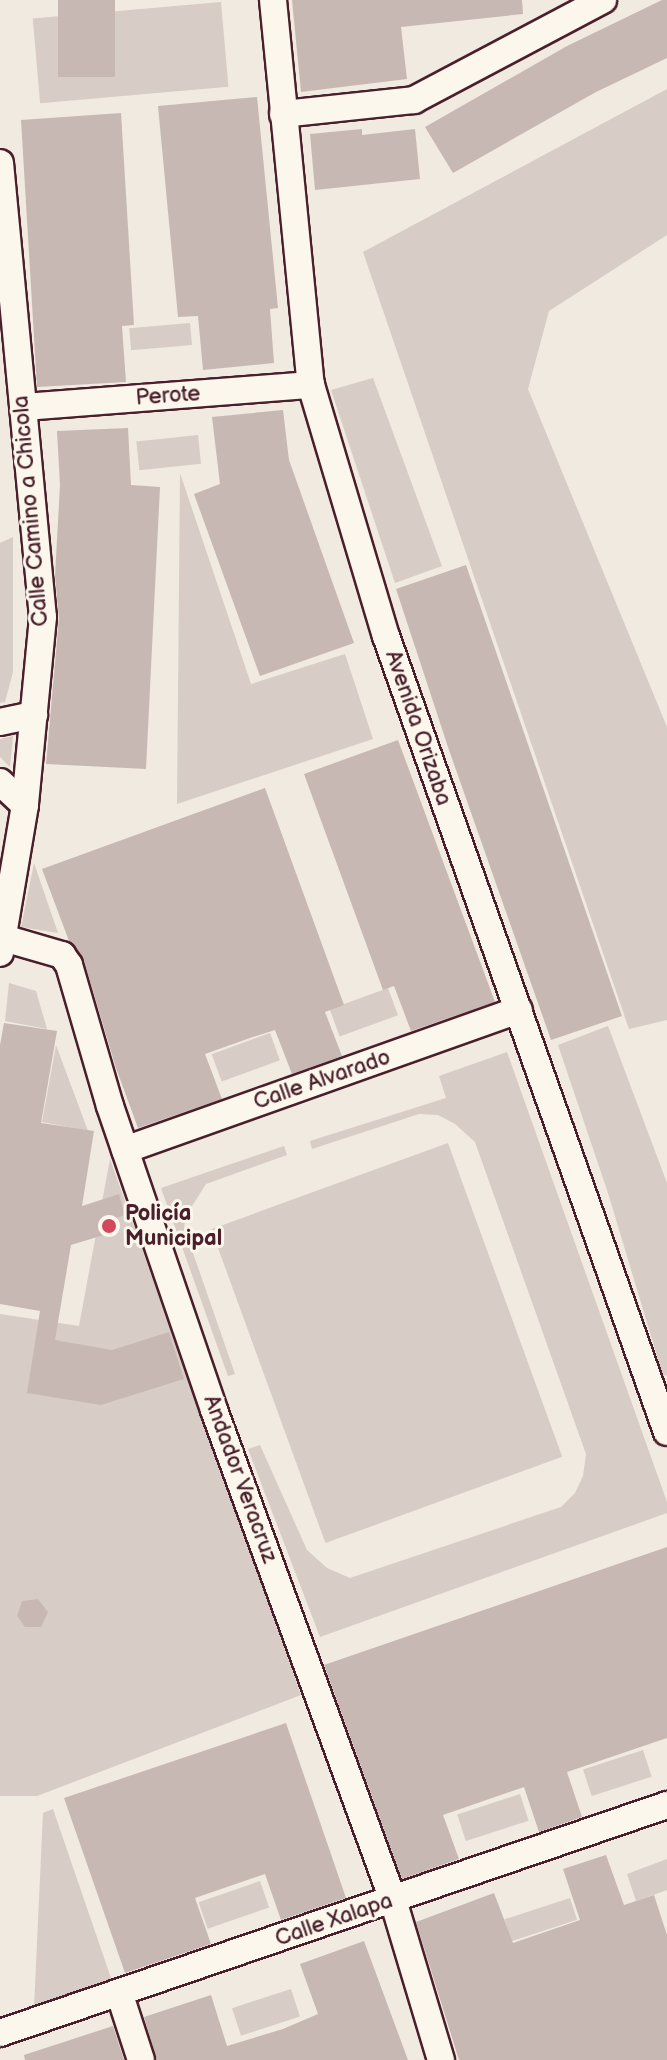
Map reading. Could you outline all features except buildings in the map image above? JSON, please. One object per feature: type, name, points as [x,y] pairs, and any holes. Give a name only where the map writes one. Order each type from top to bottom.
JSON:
[{"type":"street","name":"Avenida Orizaba","points":[[273,0],[311,385],[386,636],[667,1432]]},
{"type":"street","points":[[283,114],[414,100],[603,0]]},
{"type":"street","name":"Calle Camino a Chicola","points":[[0,163],[8,347],[24,407],[43,617],[25,805],[9,867],[1,943]]},
{"type":"street","name":"Perote","points":[[24,407],[311,385]]},
{"type":"street","points":[[0,722],[34,715]]},
{"type":"street","points":[[0,782],[25,805]]},
{"type":"street","name":"Andador Veracruz","points":[[1,943],[62,955],[69,965],[125,1150],[214,1410],[393,1900],[441,2060]]},
{"type":"street","name":"Calle Alvarado","points":[[125,1150],[519,1010]]},
{"type":"street","name":"Calle Xalapa","points":[[0,2033],[120,1995],[667,1805]]},
{"type":"street","points":[[120,1995],[141,2060]]},
{"type":"shaded area","points":[[221,2],[228,87],[40,103],[33,18]]},
{"type":"shaded area","points":[[667,89],[667,235],[549,311],[528,389],[667,727],[667,1020],[629,1029],[363,252]]},
{"type":"shaded area","points":[[190,323],[192,345],[131,350],[129,328]]},
{"type":"shaded area","points":[[373,378],[442,566],[395,583],[331,390]]},
{"type":"shaded area","points":[[198,435],[201,464],[139,470],[136,441]]},
{"type":"shaded area","points":[[180,473],[251,684],[345,654],[373,739],[177,804]]},
{"type":"shaded area","points":[[13,537],[13,672],[5,702],[0,703],[0,543]]},
{"type":"shaded area","points":[[13,736],[10,767],[0,757],[0,739]]},
{"type":"shaded area","points":[[34,863],[58,933],[21,927]]},
{"type":"shaded area","points":[[9,983],[36,991],[47,1029],[5,1021]]},
{"type":"shaded area","points":[[388,988],[398,1015],[340,1036],[330,1009]]},
{"type":"shaded area","points":[[608,1026],[667,1183],[667,1375],[663,1376],[608,1193],[558,1045]]},
{"type":"shaded area","points":[[270,1033],[280,1060],[222,1081],[212,1054]]},
{"type":"shaded area","points":[[56,1045],[88,1131],[42,1122]]},
{"type":"shaded area","points":[[507,1052],[667,1502],[667,1513],[320,1637],[248,1449],[260,1445],[307,1550],[327,1568],[350,1578],[561,1507],[575,1493],[583,1476],[586,1454],[475,1142],[455,1124],[438,1115],[419,1114],[312,1149],[310,1141],[446,1098],[439,1076]]},
{"type":"shaded area","points":[[448,1143],[562,1457],[325,1543],[211,1229]]},
{"type":"shaded area","points":[[284,1146],[287,1155],[206,1184],[187,1214],[184,1227],[235,1374],[228,1376],[161,1188]]},
{"type":"shaded area","points":[[110,1159],[301,1695],[37,1796],[0,1796],[0,1314],[79,1326]]},
{"type":"shaded area","points":[[643,1750],[652,1777],[592,1796],[583,1769]]},
{"type":"shaded area","points":[[520,1794],[529,1821],[466,1841],[457,1814]]},
{"type":"shaded area","points":[[53,1809],[112,1981],[34,2008],[43,1813]]},
{"type":"shaded area","points":[[667,1859],[667,1890],[636,1901],[627,1874]]},
{"type":"shaded area","points":[[260,1881],[269,1907],[208,1929],[199,1902]]},
{"type":"shaded area","points":[[570,1898],[577,1920],[511,1941],[504,1919]]},
{"type":"shaded area","points":[[291,1989],[300,2017],[241,2036],[232,2008]]},
{"type":"place","name":"Policía Municipal","points":[[109,1226]]}]
